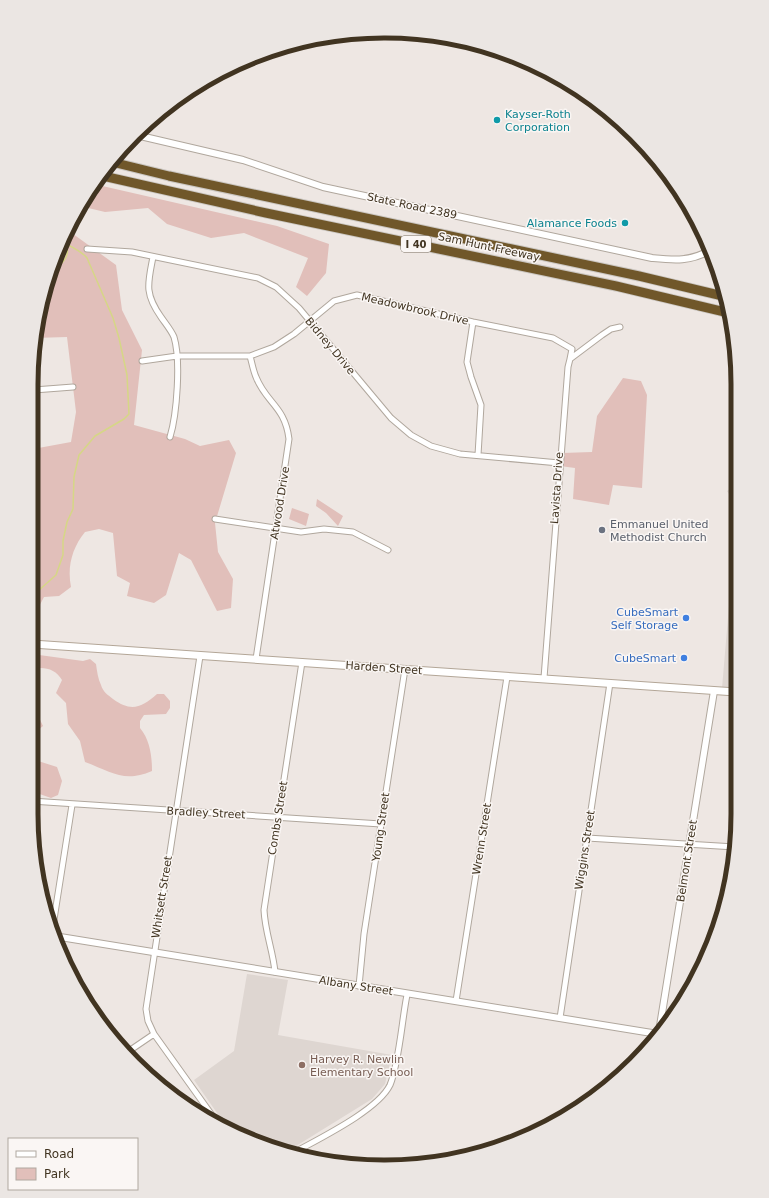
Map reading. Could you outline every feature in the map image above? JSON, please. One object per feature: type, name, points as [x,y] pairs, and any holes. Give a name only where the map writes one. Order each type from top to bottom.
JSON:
[{"type":"highway","name":"Sam Hunt Freeway","points":[[118,164],[169,176],[719,295]]},
{"type":"highway","name":"Sam Hunt Freeway","points":[[108,177],[608,284],[723,312]]},
{"type":"main road","name":"Harden Street","points":[[38,644],[731,692]]},
{"type":"street","name":"State Road 2389","points":[[142,136],[243,160],[323,187],[652,258],[676,260],[691,258],[705,252]]},
{"type":"street","name":"Bidney Drive","points":[[87,249],[116,250],[153,256],[262,279],[283,293],[299,308],[308,321],[402,428],[421,441],[437,448],[460,454],[559,463]]},
{"type":"street","points":[[153,256],[148,280],[148,293],[153,305],[171,331],[177,356],[176,410],[170,437]]},
{"type":"street","name":"Meadowbrook Drive","points":[[142,361],[177,356],[250,356],[274,347],[334,301],[356,295],[560,341],[572,349],[570,359]]},
{"type":"street","points":[[473,322],[467,362],[481,405],[478,455]]},
{"type":"street","points":[[570,359],[607,332],[620,327]]},
{"type":"street","name":"Atwood Drive","points":[[250,356],[256,377],[266,394],[280,411],[288,431],[289,448],[256,659]]},
{"type":"street","name":"Lavista Drive","points":[[544,678],[559,463],[570,359]]},
{"type":"street","points":[[38,390],[73,387]]},
{"type":"street","points":[[215,519],[301,532],[324,529],[353,532],[388,550]]},
{"type":"street","name":"Whitsett Street","points":[[200,656],[146,1000],[148,1021],[154,1034],[211,1114]]},
{"type":"street","name":"Combs Street","points":[[275,972],[273,954],[265,926],[264,910],[302,662]]},
{"type":"street","name":"Young Street","points":[[359,986],[364,934],[405,669]]},
{"type":"street","name":"Wrenn Street","points":[[456,1001],[507,677]]},
{"type":"street","name":"Wiggins Street","points":[[560,1018],[610,683]]},
{"type":"street","name":"Belmont Street","points":[[661,1022],[714,691]]},
{"type":"street","name":"Bradley Street","points":[[38,802],[381,824]]},
{"type":"street","points":[[54,918],[72,805]]},
{"type":"street","points":[[587,838],[729,847]]},
{"type":"street","name":"Albany Street","points":[[61,937],[407,994],[653,1032]]},
{"type":"street","points":[[300,1149],[374,1104],[385,1093],[393,1077],[407,994]]},
{"type":"street","points":[[131,1050],[154,1034]]},
{"type":"shaded area","points":[[731,488],[731,497],[727,491]]},
{"type":"shaded area","points":[[731,583],[731,689],[722,688]]},
{"type":"shaded area","name":"Harvey R. Newlin Elementary School","points":[[247,974],[288,980],[278,1035],[392,1055],[385,1084],[372,1099],[294,1148],[252,1134],[221,1119],[194,1080],[234,1051]]},
{"type":"green space","points":[[101,186],[277,226],[329,244],[326,273],[307,296],[296,287],[308,258],[244,233],[211,238],[167,224],[148,208],[105,212],[86,208]]},
{"type":"green space","points":[[73,234],[116,265],[122,310],[142,350],[134,425],[185,439],[200,446],[229,440],[236,453],[215,523],[218,552],[233,579],[231,608],[217,611],[191,560],[179,553],[166,595],[154,603],[127,596],[130,583],[117,576],[113,533],[99,529],[85,532],[74,551],[70,565],[71,587],[59,596],[44,597],[38,608],[38,448],[71,442],[76,412],[67,337],[41,338],[56,273]]},
{"type":"green space","points":[[623,378],[641,381],[647,395],[642,488],[613,485],[609,505],[573,499],[575,468],[560,466],[562,453],[592,452],[597,416]]},
{"type":"green space","points":[[317,499],[343,516],[338,526],[326,513],[316,506]]},
{"type":"green space","points":[[292,508],[309,514],[306,526],[289,519]]},
{"type":"green space","points":[[38,655],[83,661],[90,659],[96,664],[99,680],[104,691],[113,699],[125,706],[136,707],[146,703],[157,694],[164,694],[170,701],[170,708],[166,714],[144,715],[140,721],[140,728],[150,748],[152,771],[134,776],[118,775],[85,762],[80,741],[68,724],[66,703],[56,693],[62,680],[53,671],[38,668]]},
{"type":"green space","points":[[38,716],[43,726],[38,730]]},
{"type":"green space","points":[[38,761],[57,767],[62,781],[58,795],[51,798],[38,793]]},
{"type":"waterway","points":[[38,591],[56,575],[63,555],[63,541],[67,522],[73,509],[74,477],[79,455],[95,436],[124,419],[129,414],[127,375],[113,318],[87,258],[68,244]]},
{"type":"waterway","points":[[59,266],[65,260],[67,246]]},
{"type":"place","name":"Kayser-Roth Corporation","points":[[497,120]]},
{"type":"place","name":"Alamance Foods","points":[[625,223]]},
{"type":"place","name":"Emmanuel United Methodist Church","points":[[602,530]]},
{"type":"place","name":"CubeSmart Self Storage","points":[[686,618]]},
{"type":"place","name":"CubeSmart","points":[[684,658]]},
{"type":"place","name":"Harvey R. Newlin Elementary School","points":[[302,1065]]}]
